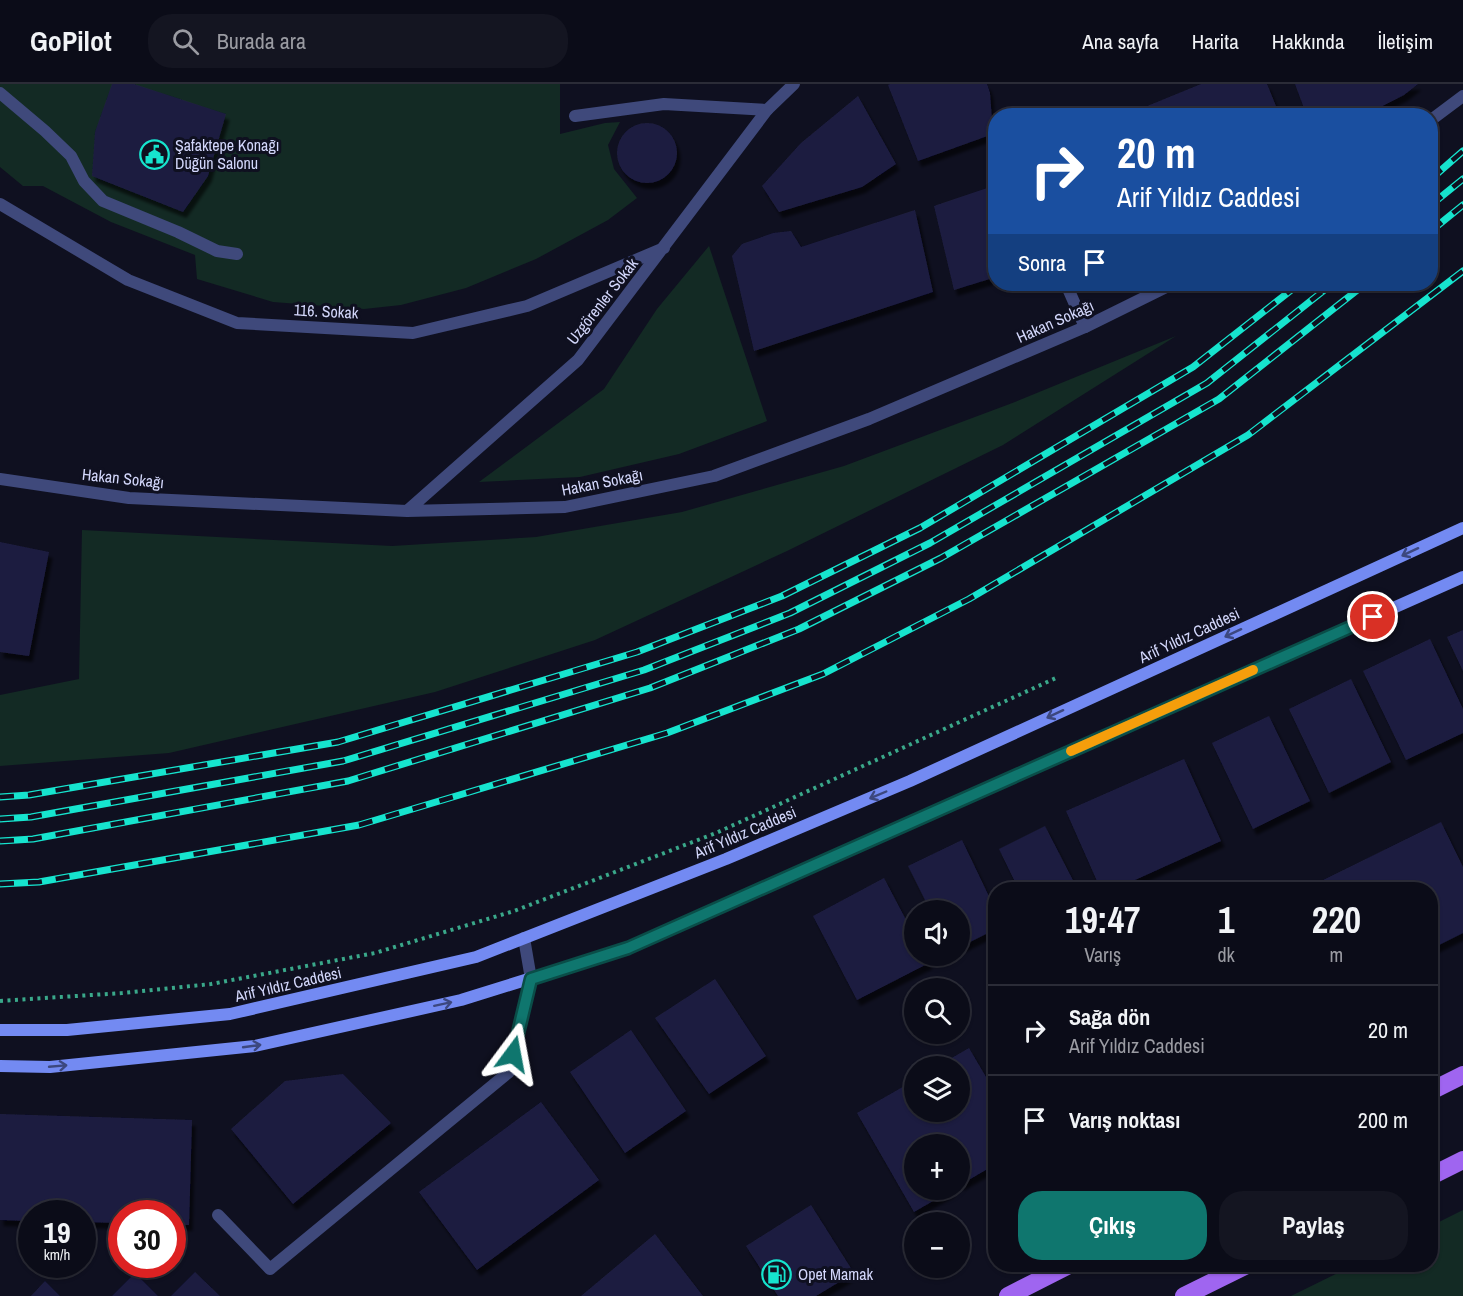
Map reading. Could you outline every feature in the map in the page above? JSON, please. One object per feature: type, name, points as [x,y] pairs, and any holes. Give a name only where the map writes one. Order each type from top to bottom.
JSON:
[{"type":"main road","name":"Arif Yıldız Caddesi","points":[[0,1030],[67,1030],[230,1014],[476,957],[726,859],[910,781],[1463,528]]},
{"type":"main road","points":[[0,1066],[50,1067],[255,1046],[461,1000],[628,948],[1463,577]]},
{"type":"main road","points":[[1438,1088],[1463,1075]]},
{"type":"main road","points":[[1438,1172],[1463,1160]]},
{"type":"main road","points":[[1008,1296],[1055,1272]]},
{"type":"main road","points":[[1184,1296],[1233,1272]]},
{"type":"street","name":"Uzgörenler Sokak","points":[[407,511],[578,360],[767,110],[794,84]]},
{"type":"street","points":[[0,93],[71,156],[84,181],[103,201],[217,251],[237,254]]},
{"type":"street","points":[[1438,115],[1463,96]]},
{"type":"street","points":[[575,116],[664,104],[767,110]]},
{"type":"street","name":"116. Sokak","points":[[0,204],[128,280],[237,323],[413,333],[527,306],[663,248]]},
{"type":"street","points":[[1069,291],[1085,327]]},
{"type":"street","name":"Hakan Sokağı","points":[[0,479],[129,498],[407,511],[565,507],[714,476],[869,419],[1085,327],[1158,291]]},
{"type":"street","points":[[218,1215],[270,1269],[509,1072],[531,979],[524,938]]},
{"type":"path","points":[[0,1001],[122,993],[211,984],[375,953],[493,917],[716,833],[1056,678]]},
{"type":"green space","points":[[0,84],[560,84],[560,134],[605,123],[620,122],[608,145],[614,169],[637,198],[608,220],[536,259],[466,288],[401,305],[364,309],[273,302],[197,279],[195,255],[111,222],[43,186],[23,186],[0,167]]},
{"type":"green space","points":[[709,246],[767,421],[679,454],[580,477],[479,482],[604,389],[657,309]]},
{"type":"green space","points":[[1176,336],[1003,445],[787,551],[595,640],[435,692],[169,753],[0,766],[0,695],[79,679],[82,530],[392,546],[536,537],[682,512],[844,466],[1015,402]]},
{"type":"green space","points":[[1463,1210],[1463,1296],[1291,1296],[1340,1272],[1438,1272],[1438,1222]]},
{"type":"building","name":"Şafaktepe Konağı Düğün Salonu","points":[[112,84],[134,84],[226,114],[208,176],[183,212],[92,176],[95,132]]},
{"type":"building","points":[[987,84],[991,108],[988,108],[988,136],[918,161],[888,85]]},
{"type":"building","points":[[1201,84],[1267,84],[1277,108],[1142,108]]},
{"type":"building","points":[[1295,84],[1418,84],[1404,95],[1379,108],[1304,108]]},
{"type":"building","points":[[858,96],[896,164],[862,187],[779,212],[762,186],[801,143]]},
{"type":"building","points":[[647,123],[664,128],[672,136],[677,153],[672,170],[664,178],[647,183],[630,178],[622,170],[617,153],[622,136],[630,128]]},
{"type":"building","points":[[988,188],[988,279],[954,290],[934,206]]},
{"type":"building","points":[[915,210],[933,292],[754,351],[732,256],[742,244],[773,233],[791,231],[801,247]]},
{"type":"building","points":[[0,542],[49,552],[29,656],[0,652]]},
{"type":"building","points":[[1463,630],[1463,671],[1447,637]]},
{"type":"building","points":[[1430,639],[1463,709],[1463,733],[1406,760],[1363,671]]},
{"type":"building","points":[[1351,679],[1391,762],[1329,793],[1289,709]]},
{"type":"building","points":[[1269,716],[1310,801],[1253,829],[1212,743]]},
{"type":"building","points":[[1184,759],[1221,841],[1131,882],[1097,882],[1066,811]]},
{"type":"building","points":[[1441,822],[1463,867],[1463,933],[1438,946],[1438,882],[1319,882]]},
{"type":"building","points":[[1045,826],[1074,882],[1015,882],[999,849]]},
{"type":"building","points":[[962,840],[988,894],[988,933],[970,942],[970,900],[925,900],[908,866]]},
{"type":"building","points":[[884,878],[904,916],[904,966],[923,966],[857,1000],[813,916]]},
{"type":"building","points":[[715,979],[766,1056],[709,1094],[655,1018]]},
{"type":"building","points":[[631,1030],[686,1111],[625,1153],[570,1072]]},
{"type":"building","points":[[969,1048],[988,1080],[988,1169],[970,1179],[970,1134],[904,1134],[904,1195],[857,1113],[904,1086],[904,1122],[970,1122],[970,1056],[955,1056]]},
{"type":"building","points":[[343,1074],[391,1123],[293,1204],[231,1129],[285,1081]]},
{"type":"building","points":[[541,1102],[599,1180],[477,1270],[419,1192]]},
{"type":"building","points":[[0,1114],[192,1120],[189,1225],[186,1225],[186,1200],[108,1200],[108,1223],[96,1222],[96,1200],[18,1200],[18,1221],[0,1220]]},
{"type":"building","points":[[907,1200],[935,1200],[914,1212]]},
{"type":"building","points":[[811,1205],[854,1273],[816,1296],[778,1296],[746,1246]]},
{"type":"building","points":[[655,1234],[703,1296],[581,1296]]},
{"type":"building","points":[[195,1272],[220,1296],[171,1296]]},
{"type":"building","points":[[130,1278],[140,1278],[158,1296],[112,1296]]},
{"type":"building","points":[[45,1281],[60,1296],[31,1296]]},
{"type":"railway","points":[[1438,173],[1463,151]]},
{"type":"railway","points":[[1438,199],[1463,179]]},
{"type":"railway","points":[[1438,225],[1463,205]]},
{"type":"railway","points":[[1438,290],[1463,271]]},
{"type":"railway","points":[[0,797],[29,795],[338,742],[637,652],[782,596],[920,528],[1193,367],[1290,291]]},
{"type":"railway","points":[[0,819],[31,817],[343,761],[644,670],[790,613],[930,543],[1207,383],[1323,291]]},
{"type":"railway","points":[[0,841],[33,839],[348,781],[650,688],[799,629],[941,558],[1219,399],[1356,291]]},
{"type":"railway","points":[[0,884],[39,882],[359,825],[667,733],[823,674],[969,599],[1248,435],[1437,291]]},
{"type":"slow traffic","points":[[1071,751],[1253,670]]},
{"type":"place","name":"Şafaktepe Konağı Düğün Salonu","points":[[154,154]]},
{"type":"place","name":"Opet Mamak","points":[[777,1274]]},
{"type":"route","points":[[513,1054],[531,979],[628,948],[1373,617]]}]
